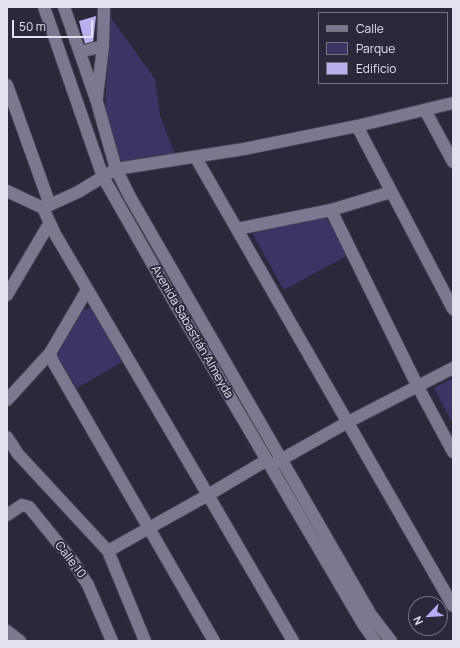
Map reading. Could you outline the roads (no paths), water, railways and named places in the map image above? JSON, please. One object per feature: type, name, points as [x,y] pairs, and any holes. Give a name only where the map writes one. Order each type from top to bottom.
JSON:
[{"type":"street","name":"Avenida Sabastián Almeyda","points":[[44,7],[103,177],[363,624],[375,641]]},
{"type":"street","name":"Avenida Sabastián Almeyda","points":[[64,7],[97,102],[116,169],[185,294],[372,616],[391,641]]},
{"type":"street","points":[[97,102],[103,46],[104,7]]},
{"type":"street","points":[[80,52],[103,46]]},
{"type":"street","points":[[7,85],[46,206],[49,224],[293,641]]},
{"type":"street","points":[[7,191],[46,206],[78,192],[116,169],[196,158],[357,126],[453,103]]},
{"type":"street","points":[[425,110],[453,162]]},
{"type":"street","points":[[357,126],[453,309]]},
{"type":"street","points":[[196,158],[453,606]]},
{"type":"street","points":[[237,229],[331,210],[391,192]]},
{"type":"street","points":[[331,210],[418,387],[453,452]]},
{"type":"street","points":[[7,295],[49,224]]},
{"type":"street","points":[[7,400],[50,353],[87,290]]},
{"type":"street","points":[[50,353],[57,372],[214,641]]},
{"type":"street","points":[[108,551],[208,495],[269,463],[281,459],[348,422],[453,368]]},
{"type":"street","points":[[7,436],[18,454],[108,551],[145,641]]},
{"type":"street","name":"Calle 10","points":[[7,515],[22,505],[29,507],[72,560],[88,585],[112,641]]},
{"type":"street","points":[[7,631],[20,641]]}]
